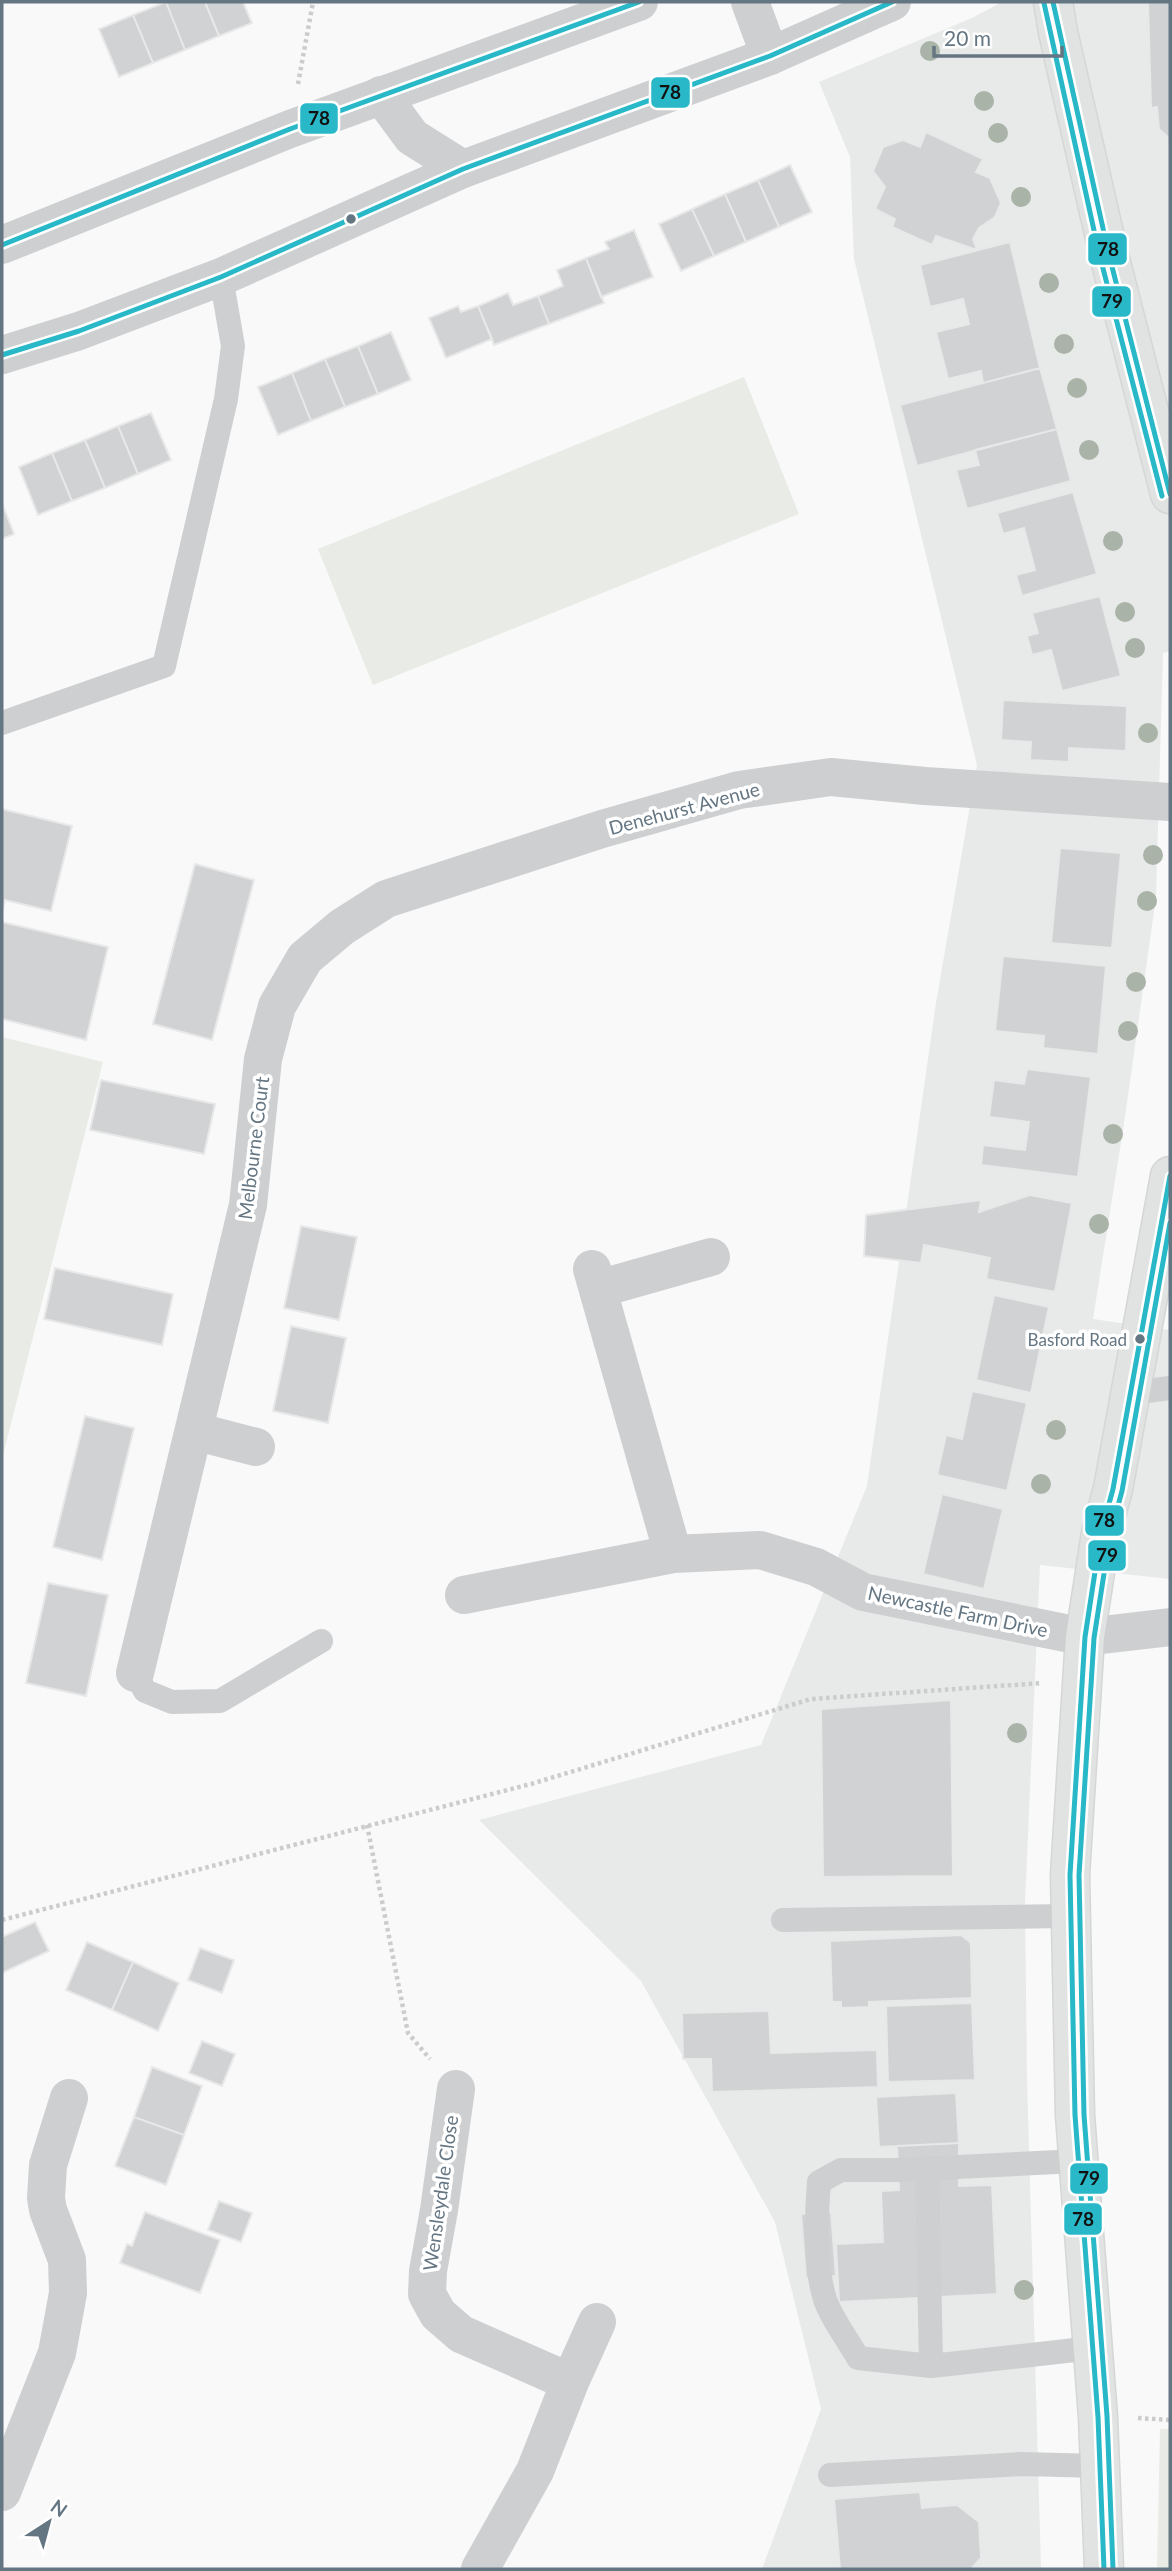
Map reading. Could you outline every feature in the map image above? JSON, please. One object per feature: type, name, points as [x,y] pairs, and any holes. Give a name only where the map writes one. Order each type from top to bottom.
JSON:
[{"type":"highway","points":[[1054,2],[1060,45],[1108,251],[1170,494]]},
{"type":"highway","points":[[1104,2569],[1093,2348],[1075,2115],[1070,1875],[1085,1637],[1101,1533],[1113,1489],[1170,1176]]},
{"type":"street","points":[[2,245],[290,129],[639,2]]},
{"type":"street","points":[[750,2],[770,56]]},
{"type":"street","points":[[2,355],[79,331],[220,277],[463,169],[770,56],[892,2]]},
{"type":"street","points":[[381,95],[412,138],[463,169]]},
{"type":"street","name":"Denehurst Avenue","points":[[342,927],[386,899],[602,830],[739,790],[831,777],[1170,802]]},
{"type":"street","name":"Melbourne Court","points":[[135,1673],[248,1205],[263,1059],[277,1006],[305,958],[342,927]]},
{"type":"street","points":[[673,1554],[595,1279],[711,1257]]},
{"type":"street","points":[[194,1431],[256,1447]]},
{"type":"street","name":"Newcastle Farm Drive","points":[[464,1595],[673,1554],[760,1550],[816,1567],[863,1592],[1085,1637]]},
{"type":"street","points":[[1085,1637],[1170,1627]]},
{"type":"street","name":"Wensleydale Close","points":[[456,2089],[428,2271],[428,2294],[438,2314],[461,2334],[570,2382]]},
{"type":"street","points":[[2,2492],[58,2353],[68,2294],[66,2260],[46,2198],[48,2165],[69,2098]]},
{"type":"street","points":[[480,2569],[535,2470],[597,2322]]},
{"type":"lane","points":[[2,723],[164,666],[226,399],[233,346],[220,277]]},
{"type":"lane","points":[[1130,1393],[1170,1388]]},
{"type":"lane","points":[[135,1673],[145,1691],[172,1702],[220,1701],[321,1641]]},
{"type":"lane","points":[[783,1920],[1071,1916]]},
{"type":"lane","points":[[1079,2161],[841,2170],[819,2182],[816,2213],[824,2298],[858,2358],[931,2366],[1093,2348]]},
{"type":"lane","points":[[928,2168],[931,2366]]},
{"type":"lane","points":[[830,2475],[1021,2464],[1100,2466]]},
{"type":"path","points":[[290,129],[313,2]]},
{"type":"path","points":[[2,1920],[531,1784],[811,1699],[1082,1681]]},
{"type":"path","points":[[366,1825],[408,2033],[456,2089]]},
{"type":"shaded area","points":[[1002,2],[1170,2],[1170,651],[1163,653],[1156,897],[1093,1319],[1170,1330],[1170,1579],[1040,1565],[1025,1902],[1027,2078],[1041,2569],[762,2569],[821,2409],[775,2222],[641,1981],[479,1820],[761,1745],[867,1486],[936,1003],[977,765],[854,259],[850,157],[819,82],[972,18]]},
{"type":"shaded area","points":[[744,377],[799,514],[373,685],[318,549]]},
{"type":"shaded area","points":[[2,1037],[103,1062],[2,1459]]},
{"type":"shaded area","points":[[1160,2429],[1170,2429],[1170,2569],[1157,2569]]},
{"type":"building","points":[[166,2],[205,2],[219,36],[185,50]]},
{"type":"building","points":[[166,2],[185,50],[153,63],[133,15]]},
{"type":"building","points":[[205,2],[243,2],[252,23],[219,36]]},
{"type":"building","points":[[1148,2],[1170,2],[1170,139],[1159,129],[1157,107],[1151,108]]},
{"type":"building","points":[[133,15],[153,63],[119,77],[99,29]]},
{"type":"building","points":[[926,132],[983,159],[976,172],[990,178],[1001,203],[995,217],[979,228],[973,239],[977,250],[936,236],[932,245],[892,227],[895,219],[875,209],[885,187],[873,171],[883,147],[903,140],[920,147]]},
{"type":"building","points":[[790,165],[812,212],[779,227],[758,180]]},
{"type":"building","points":[[758,180],[779,227],[746,242],[725,194]]},
{"type":"building","points":[[725,194],[746,242],[714,256],[692,209]]},
{"type":"building","points":[[692,209],[714,256],[681,271],[659,224]]},
{"type":"building","points":[[634,230],[653,277],[601,297],[586,258],[609,249],[605,242]]},
{"type":"building","points":[[1010,242],[1040,368],[983,383],[981,371],[948,379],[936,332],[969,324],[963,299],[930,307],[920,265]]},
{"type":"building","points":[[586,258],[604,303],[549,324],[538,296],[563,286],[557,270]]},
{"type":"building","points":[[508,293],[513,305],[538,296],[549,324],[494,345],[478,306]]},
{"type":"building","points":[[458,306],[461,312],[478,306],[492,339],[446,358],[429,318]]},
{"type":"building","points":[[391,332],[411,380],[378,394],[358,346]]},
{"type":"building","points":[[358,346],[378,394],[345,407],[325,359]]},
{"type":"building","points":[[325,359],[345,407],[311,421],[292,373]]},
{"type":"building","points":[[1040,368],[1057,429],[917,466],[900,405]]},
{"type":"building","points":[[292,373],[311,421],[278,435],[258,387]]},
{"type":"building","points":[[151,413],[171,460],[138,474],[118,426]]},
{"type":"building","points":[[118,426],[138,474],[105,488],[85,440]]},
{"type":"building","points":[[1057,429],[1071,481],[967,509],[956,470],[979,465],[975,450]]},
{"type":"building","points":[[85,440],[105,488],[72,501],[52,453]]},
{"type":"building","points":[[52,453],[72,501],[38,515],[19,467]]},
{"type":"building","points":[[1073,492],[1097,574],[1022,596],[1016,575],[1035,570],[1024,528],[1003,534],[997,513]]},
{"type":"building","points":[[2,503],[14,534],[2,539]]},
{"type":"building","points":[[1100,596],[1121,676],[1062,691],[1051,650],[1032,655],[1027,636],[1038,633],[1032,613]]},
{"type":"building","points":[[1003,700],[1127,706],[1126,751],[1069,748],[1069,762],[1030,760],[1031,742],[1001,740]]},
{"type":"building","points":[[2,809],[72,826],[51,911],[5,900],[2,913]]},
{"type":"building","points":[[1060,848],[1121,853],[1112,948],[1051,943]]},
{"type":"building","points":[[195,864],[254,880],[212,1040],[153,1024]]},
{"type":"building","points":[[2,922],[108,947],[86,1040],[2,1019]]},
{"type":"building","points":[[1003,956],[1106,966],[1098,1054],[1043,1048],[1044,1036],[995,1031]]},
{"type":"building","points":[[1027,1069],[1091,1077],[1078,1177],[981,1165],[983,1145],[1025,1150],[1029,1122],[989,1117],[994,1080],[1024,1084]]},
{"type":"building","points":[[101,1080],[215,1104],[204,1154],[90,1130]]},
{"type":"building","points":[[1030,1195],[1072,1203],[1055,1292],[986,1279],[990,1258],[924,1245],[921,1263],[864,1256],[866,1215],[981,1200],[979,1212]]},
{"type":"building","points":[[301,1226],[357,1237],[339,1320],[284,1308]]},
{"type":"building","points":[[55,1268],[173,1294],[162,1345],[44,1319]]},
{"type":"building","points":[[994,1295],[1049,1307],[1031,1393],[976,1380]]},
{"type":"building","points":[[291,1326],[346,1338],[328,1423],[273,1411]]},
{"type":"building","points":[[972,1391],[1027,1403],[1007,1491],[937,1475],[946,1435],[962,1439]]},
{"type":"building","points":[[85,1416],[134,1428],[102,1560],[53,1547]]},
{"type":"building","points":[[942,1494],[1003,1509],[984,1589],[923,1574]]},
{"type":"building","points":[[48,1583],[108,1595],[86,1696],[26,1683]]},
{"type":"building","points":[[951,1700],[953,1876],[823,1877],[821,1709]]},
{"type":"building","points":[[35,1922],[49,1951],[2,1973],[2,1937]]},
{"type":"building","points":[[961,1935],[971,1946],[972,1998],[869,2002],[869,2007],[841,2008],[841,2002],[832,2002],[830,1941]]},
{"type":"building","points":[[87,1942],[133,1962],[112,2010],[66,1990]]},
{"type":"building","points":[[200,1948],[234,1960],[222,1993],[188,1980]]},
{"type":"building","points":[[133,1962],[179,1983],[158,2031],[112,2010]]},
{"type":"building","points":[[972,2003],[975,2080],[888,2082],[886,2006]]},
{"type":"building","points":[[769,2011],[771,2053],[877,2050],[878,2087],[712,2092],[711,2059],[683,2059],[682,2013]]},
{"type":"building","points":[[202,2041],[235,2054],[222,2086],[189,2073]]},
{"type":"building","points":[[152,2067],[202,2086],[184,2135],[134,2117]]},
{"type":"building","points":[[956,2093],[959,2143],[879,2147],[876,2097]]},
{"type":"building","points":[[134,2117],[184,2135],[166,2185],[115,2166]]},
{"type":"building","points":[[959,2143],[959,2186],[992,2185],[997,2294],[839,2302],[836,2244],[883,2242],[881,2191],[899,2190],[897,2146]]},
{"type":"building","points":[[219,2201],[252,2213],[241,2242],[208,2230]]},
{"type":"building","points":[[145,2212],[220,2240],[200,2293],[120,2263],[127,2244],[132,2246]]},
{"type":"building","points":[[831,2212],[836,2276],[806,2278],[801,2214]]},
{"type":"building","points":[[920,2492],[922,2508],[957,2505],[979,2522],[981,2558],[971,2569],[840,2569],[834,2499]]},
{"type":"transit line","name":"78","points":[[2,245],[290,129],[639,2]]},
{"type":"transit line","name":"78","points":[[2,355],[79,331],[221,277],[463,169],[770,56],[892,2]]},
{"type":"transit line","name":"78","points":[[1053,2],[1108,251],[1170,494]]},
{"type":"transit line","name":"79","points":[[1044,3],[1099,253],[1162,496]]},
{"type":"transit line","name":"78","points":[[1104,2569],[1098,2417],[1075,2115],[1070,1875],[1085,1637],[1101,1533],[1113,1489],[1170,1176]]},
{"type":"transit line","name":"79","points":[[1113,2569],[1107,2416],[1084,2115],[1079,1875],[1094,1638],[1110,1535],[1122,1491],[1170,1223]]},
{"type":"place","name":"Basford Road","points":[[1140,1339]]}]
